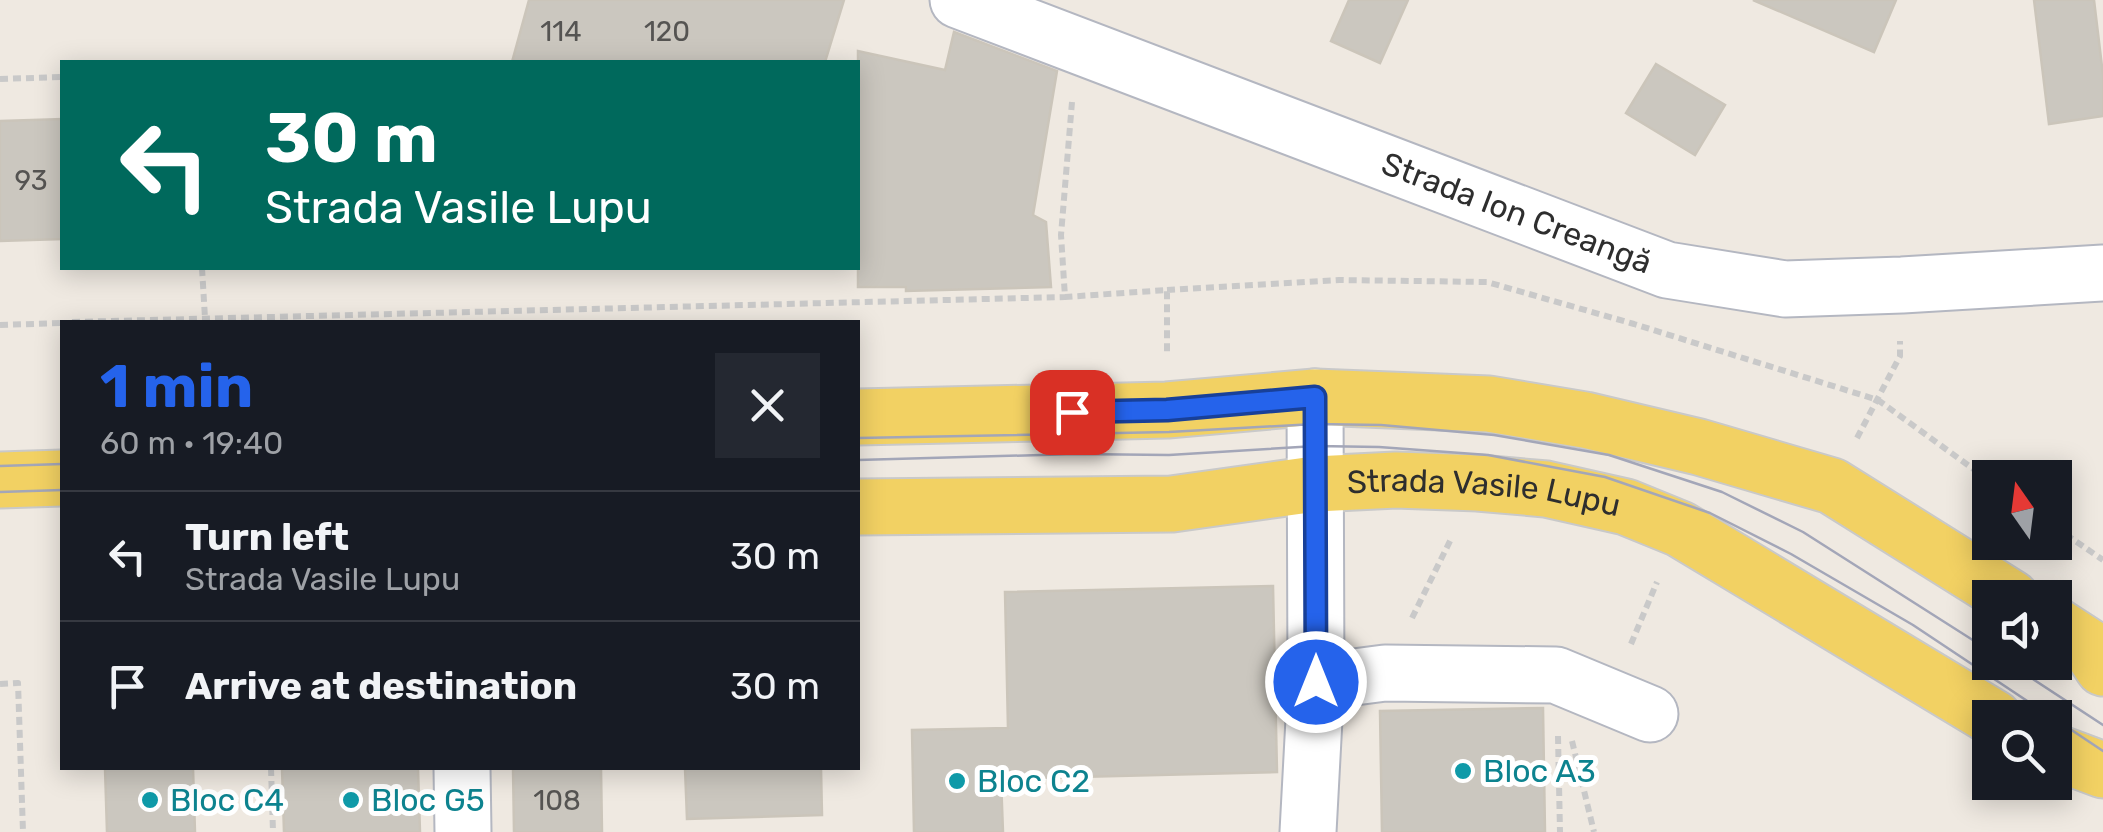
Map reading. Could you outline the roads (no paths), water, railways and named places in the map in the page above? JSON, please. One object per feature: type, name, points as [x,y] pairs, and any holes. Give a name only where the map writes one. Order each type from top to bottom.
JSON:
[{"type":"main road","points":[[860,418],[1167,410],[1315,397],[1489,404],[1585,420],[1699,447],[1832,486],[1982,580]]},
{"type":"main road","points":[[0,480],[60,478]]},
{"type":"main road","name":"Strada Vasile Lupu","points":[[860,506],[1172,504],[1315,484],[1396,480],[1546,489],[1626,507],[1680,529],[1972,705]]},
{"type":"main road","points":[[2072,636],[2089,647],[2103,668]]},
{"type":"main road","points":[[2072,758],[2103,770]]},
{"type":"street","name":"Strada Ion Creangă","points":[[958,0],[1667,270],[1786,289],[2103,273]]},
{"type":"street","points":[[1308,832],[1316,682],[1315,397]]},
{"type":"street","points":[[1316,682],[1386,673],[1556,675],[1630,705]]},
{"type":"street","points":[[462,770],[463,832]]},
{"type":"tram line","points":[[860,438],[1381,425],[1494,435],[1609,455],[1722,492],[1803,532],[1972,640]]},
{"type":"tram line","points":[[860,460],[1379,447],[1488,455],[1605,477],[1710,513],[1791,554],[1913,625],[2026,700]]},
{"type":"tram line","points":[[0,466],[60,464]]},
{"type":"tram line","points":[[0,492],[60,490]]},
{"type":"tram line","points":[[2034,680],[2103,725]]},
{"type":"tram line","points":[[2072,730],[2103,751]]},
{"type":"place","name":"Bloc A3","points":[[1463,771]]},
{"type":"place","name":"Bloc C2","points":[[957,781]]},
{"type":"place","name":"Bloc C4","points":[[150,800]]},
{"type":"place","name":"Bloc G5","points":[[351,800]]}]
